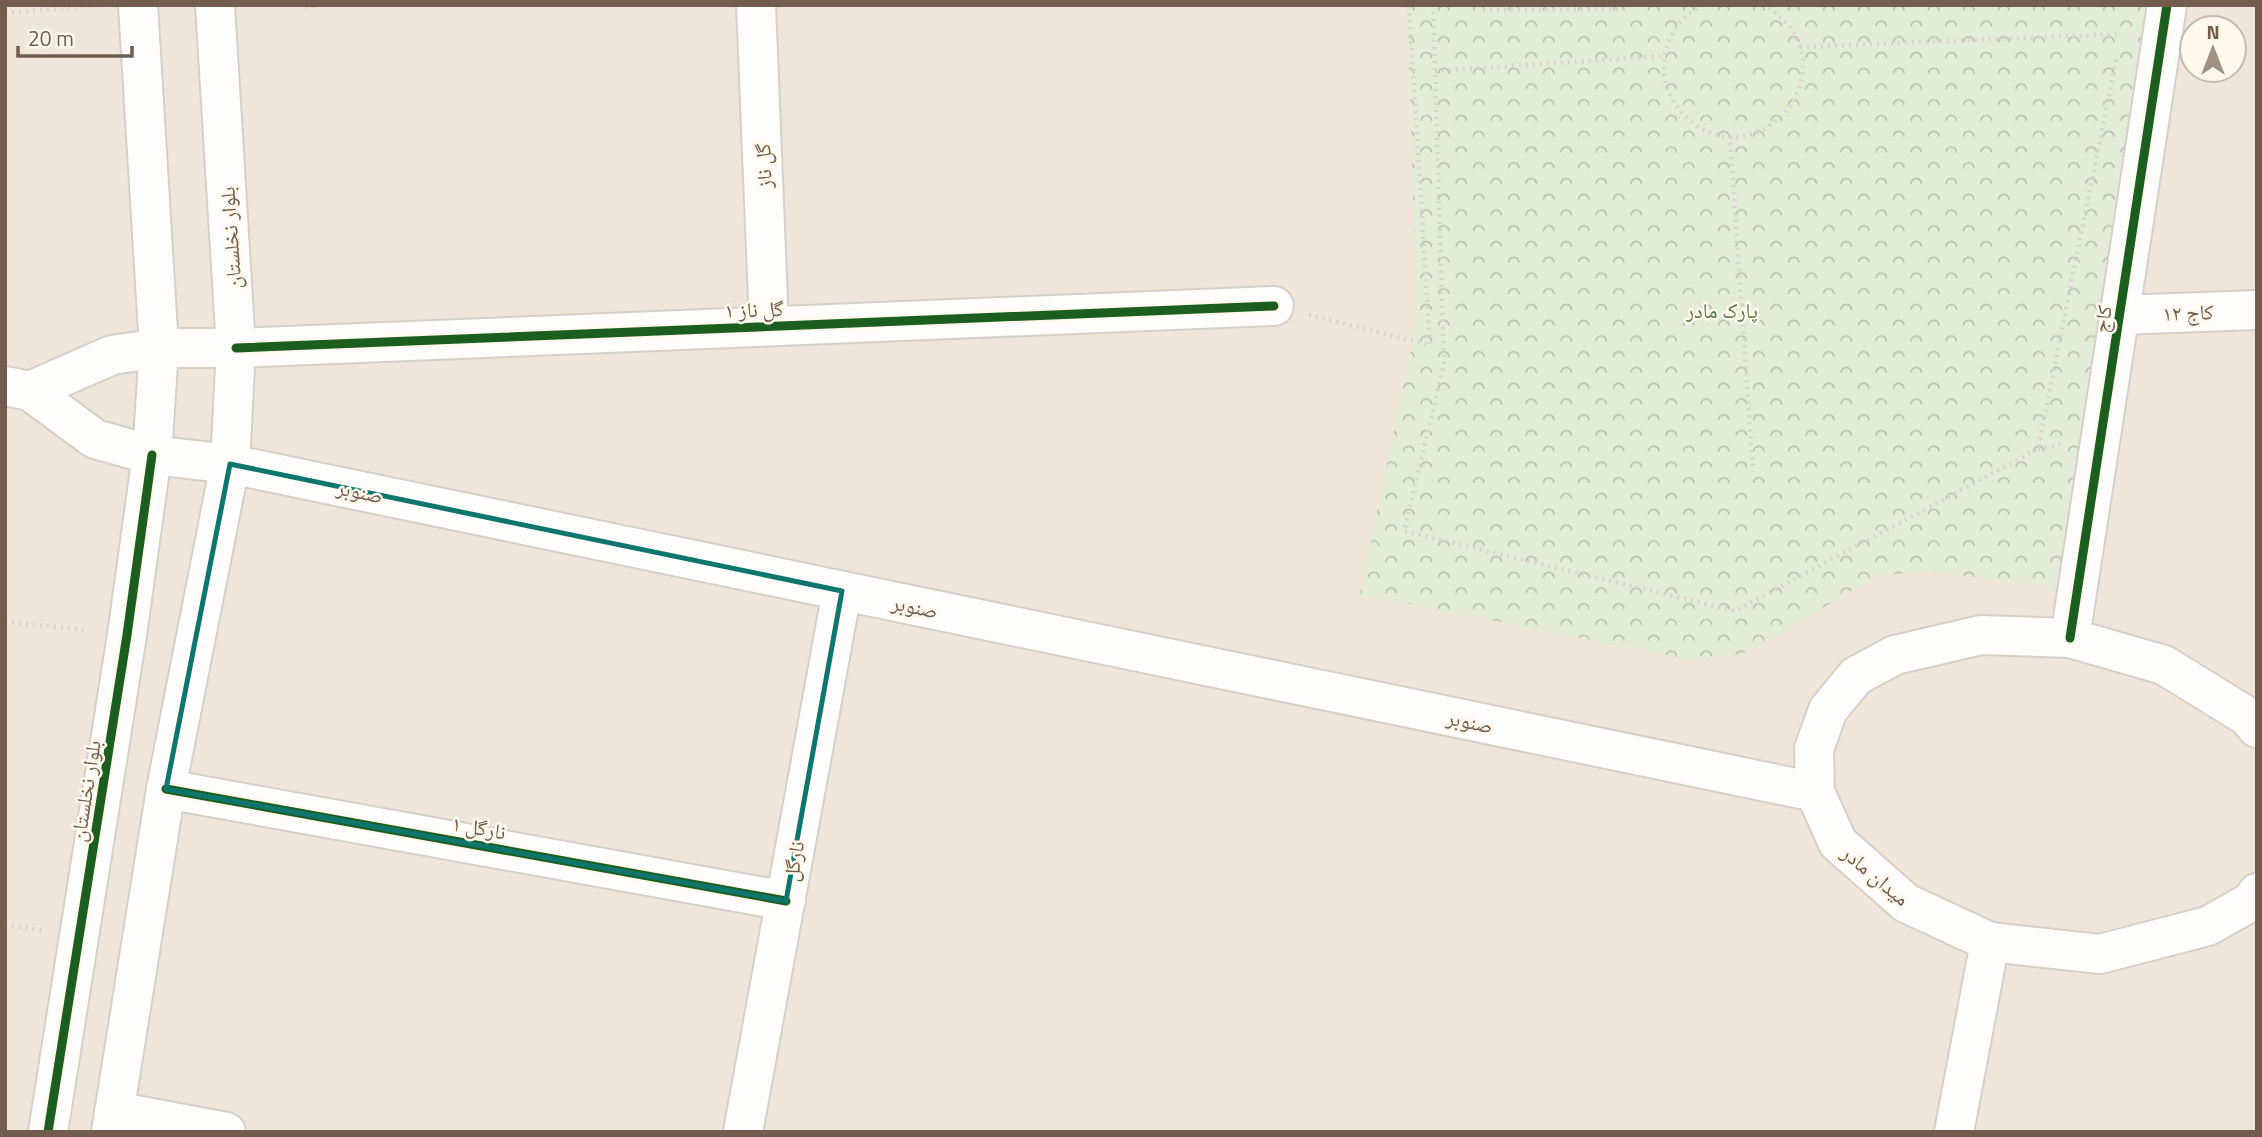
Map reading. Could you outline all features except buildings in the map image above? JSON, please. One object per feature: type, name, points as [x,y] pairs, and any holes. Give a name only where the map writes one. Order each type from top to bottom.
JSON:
[{"type":"street","name":"بلوار نخلستان","points":[[48,1132],[127,635],[152,456],[159,348],[138,5]]},
{"type":"street","name":"بلوار نخلستان","points":[[113,1121],[166,789],[230,464],[236,348],[215,5]]},
{"type":"street","name":"گل ناز","points":[[756,5],[769,326]]},
{"type":"street","name":"کاج","points":[[2070,638],[2167,5]]},
{"type":"street","name":"گل ناز ۱","points":[[18,388],[112,355],[159,348],[236,348],[1274,306]]},
{"type":"street","name":"کاج ۱۲","points":[[2120,315],[2257,310]]},
{"type":"street","name":"صنوبر","points":[[18,388],[95,439],[152,456],[230,464],[1815,792]]},
{"type":"street","name":"نارگل","points":[[743,1132],[842,591]]},
{"type":"street","name":"میدان مادر","points":[[2257,728],[2248,717],[2164,665],[2070,638],[1981,635],[1895,655],[1856,676],[1828,710],[1814,749],[1815,792],[1838,843],[1906,903],[1990,942],[2100,954],[2208,926],[2252,901],[2257,894]]},
{"type":"street","name":"نارگل ۱","points":[[166,789],[786,901]]},
{"type":"street","points":[[1954,1132],[1990,942]]},
{"type":"street","points":[[113,1121],[226,1132]]},
{"type":"path","points":[[5,13],[98,5]]},
{"type":"path","points":[[301,5],[301,8],[317,5]]},
{"type":"path","points":[[1274,306],[1430,345],[1409,5]]},
{"type":"path","points":[[1433,5],[1444,365],[1404,531],[1734,611],[2038,449],[2119,48]]},
{"type":"path","points":[[1480,5],[1480,10],[1621,9],[1621,5]]},
{"type":"path","points":[[1703,5],[1682,19],[1671,36],[1664,56],[1664,75],[1669,94],[1679,111],[1693,124],[1711,133],[1730,136],[1749,135],[1782,117],[1794,102],[1801,85],[1803,66],[1800,47],[1791,29],[1777,13],[1764,5]]},
{"type":"path","points":[[1800,47],[2121,34],[2123,25]]},
{"type":"path","points":[[1435,71],[1664,56]]},
{"type":"path","points":[[1730,136],[1754,472]]},
{"type":"path","points":[[5,622],[127,635]]},
{"type":"highlighted area","points":[[230,464],[842,591],[786,901],[166,789]]},
{"type":"shaded area","points":[[5,5],[2257,5],[2257,1132],[5,1132]]},
{"type":"green space","name":"پارک مادر","points":[[1407,5],[2167,5],[2077,590],[1928,571],[1876,576],[1742,654],[1691,660],[1360,594],[1417,320]]},
{"type":"cycle path","points":[[2070,638],[2167,5]]},
{"type":"cycle path","points":[[236,348],[1274,306]]},
{"type":"cycle path","points":[[48,1132],[127,635],[152,455]]},
{"type":"cycle path","points":[[166,789],[786,901]]}]
